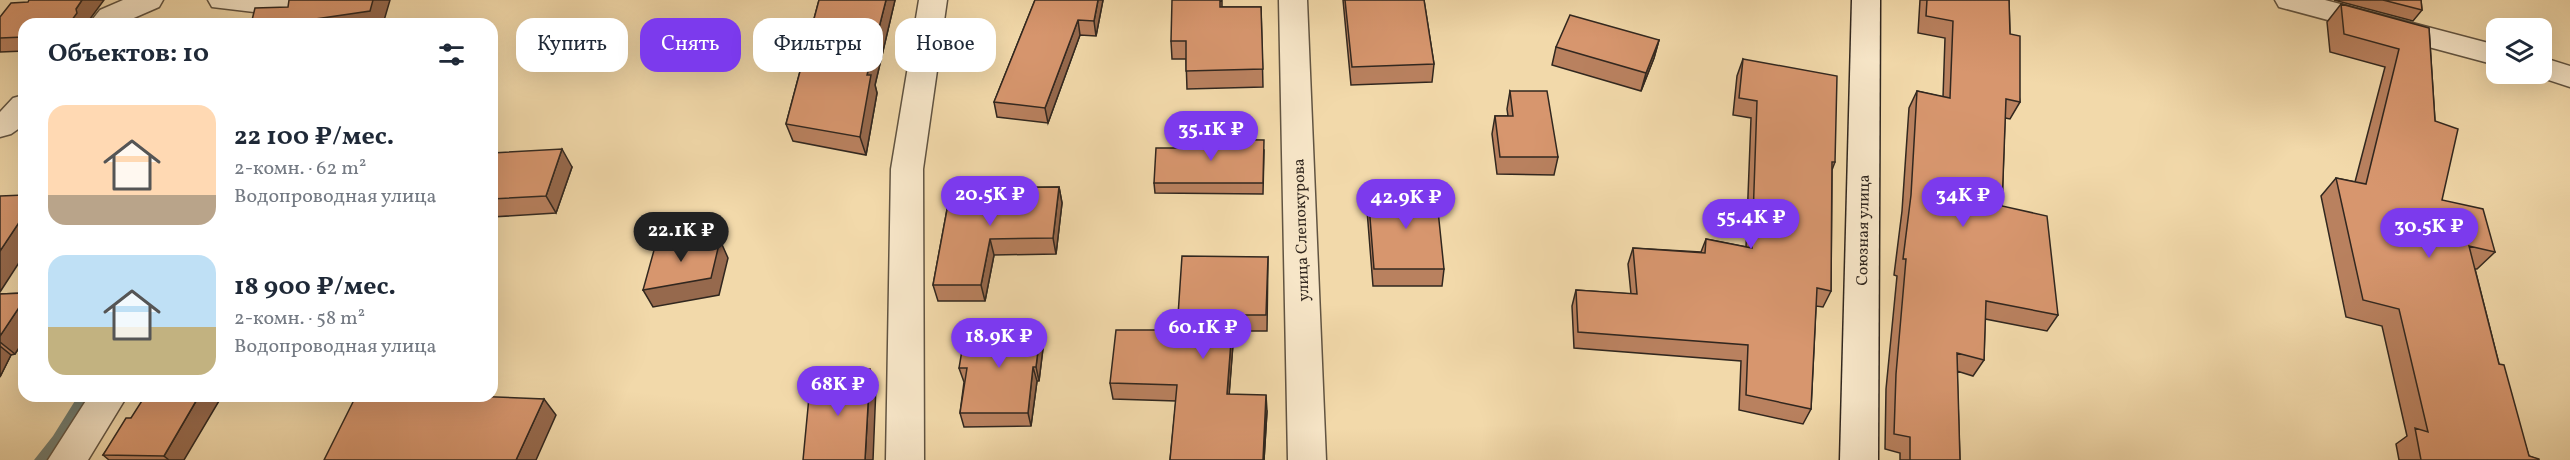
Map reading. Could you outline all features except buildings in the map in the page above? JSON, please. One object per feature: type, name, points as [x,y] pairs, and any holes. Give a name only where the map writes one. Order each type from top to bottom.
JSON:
[{"type":"street","points":[[109,18],[149,0]]},
{"type":"street","points":[[222,0],[288,6],[285,18]]},
{"type":"street","points":[[905,460],[908,169],[933,0]]},
{"type":"street","name":"улица Слепокурова","points":[[1293,0],[1306,460]]},
{"type":"street","name":"Союзная улица","points":[[1859,460],[1866,0]]},
{"type":"street","points":[[2289,0],[2486,51]]},
{"type":"street","points":[[2552,71],[2570,77]]},
{"type":"street","points":[[0,126],[10,121],[18,112]]},
{"type":"street","points":[[67,460],[105,402]]},
{"type":"waterway","points":[[42,460],[58,441],[82,402]]}]
